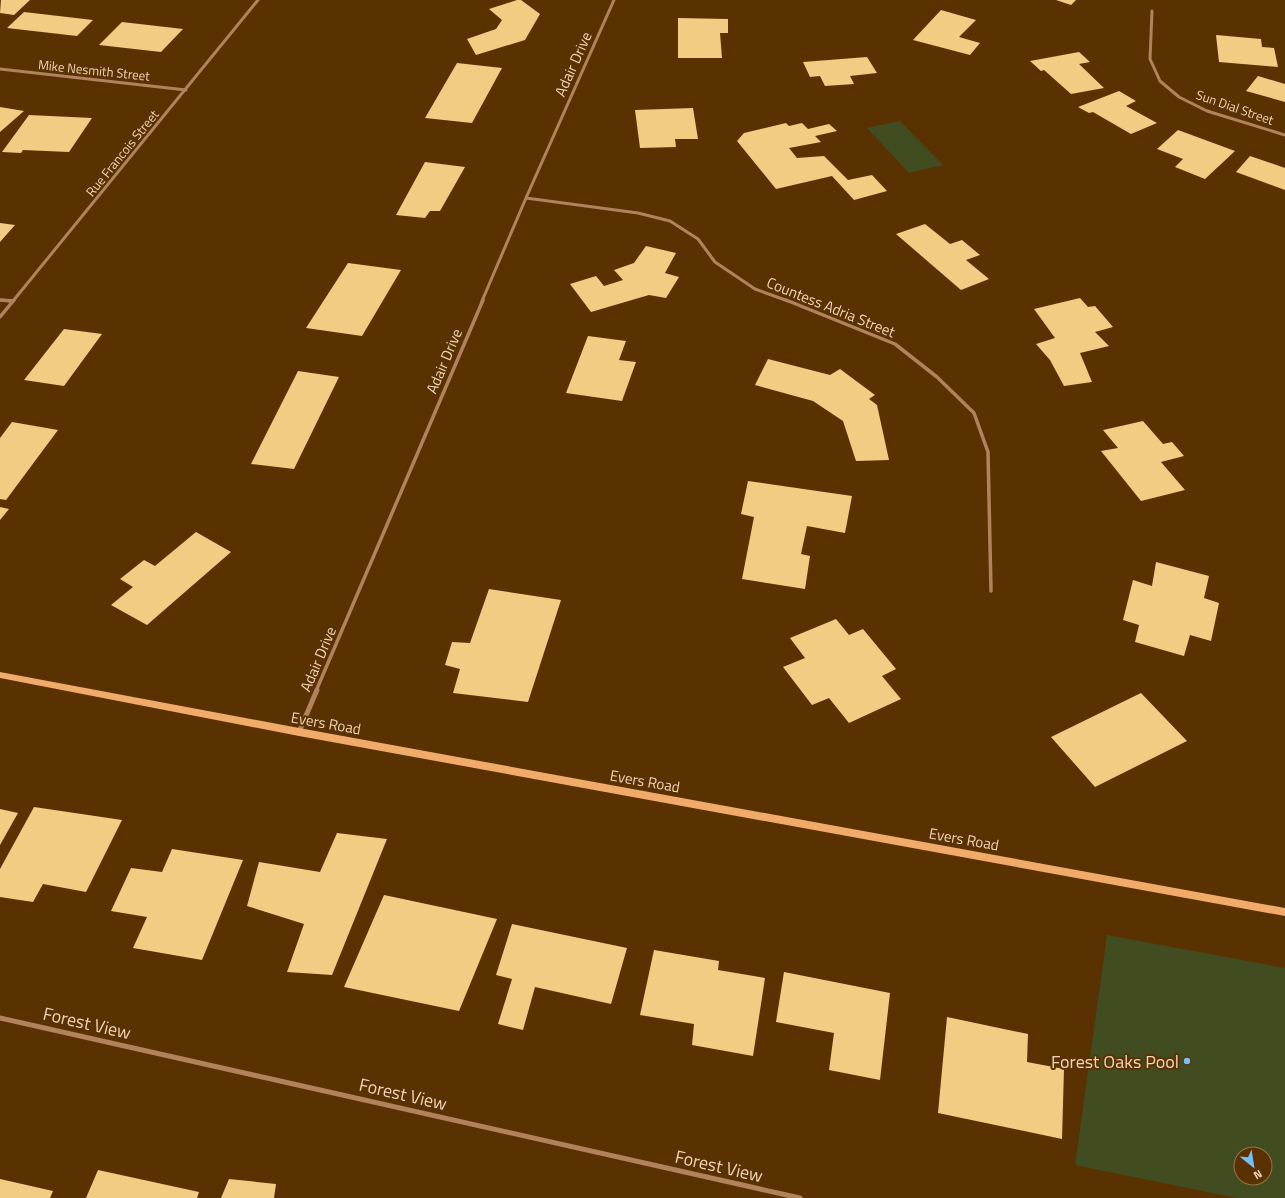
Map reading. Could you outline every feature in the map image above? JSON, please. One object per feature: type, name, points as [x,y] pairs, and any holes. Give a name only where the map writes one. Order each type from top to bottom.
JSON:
[{"type":"main road","name":"Evers Road","points":[[0,675],[298,732],[1285,912]]},
{"type":"street","name":"Rue Francois Street","points":[[0,317],[258,0]]},
{"type":"street","name":"Adair Drive","points":[[298,732],[526,198],[614,0]]},
{"type":"street","name":"Sun Dial Street","points":[[1152,11],[1150,59],[1160,81],[1179,97],[1207,111],[1285,135]]},
{"type":"street","name":"Mike Nesmith Street","points":[[0,69],[186,90]]},
{"type":"street","name":"Countess Adria Street","points":[[526,198],[638,213],[670,221],[698,239],[715,262],[755,288],[800,304],[896,344],[937,377],[974,414],[988,452],[991,591]]},
{"type":"street","points":[[0,300],[13,301]]},
{"type":"street","name":"Forest View","points":[[0,1018],[800,1198]]},
{"type":"green space","points":[[900,121],[943,165],[909,173],[867,128]]},
{"type":"green space","name":"Forest Oaks Pool","points":[[1107,935],[1285,968],[1285,1198],[1237,1198],[1075,1165]]},
{"type":"building","points":[[1,0],[30,0],[14,15],[0,13]]},
{"type":"building","points":[[521,0],[540,14],[525,40],[476,55],[467,39],[496,29],[502,20],[489,9]]},
{"type":"building","points":[[1056,0],[1076,0],[1071,5]]},
{"type":"building","points":[[941,10],[976,20],[959,37],[980,43],[970,55],[913,40]]},
{"type":"building","points":[[24,12],[93,20],[77,36],[7,28]]},
{"type":"building","points":[[678,18],[728,19],[728,33],[720,33],[722,58],[678,58]]},
{"type":"building","points":[[122,22],[183,29],[161,52],[99,45]]},
{"type":"building","points":[[1216,35],[1261,39],[1262,47],[1274,48],[1278,67],[1219,62]]},
{"type":"building","points":[[1079,52],[1090,62],[1079,64],[1104,88],[1071,94],[1044,70],[1041,71],[1030,61]]},
{"type":"building","points":[[867,57],[877,73],[850,76],[854,84],[825,86],[820,76],[810,77],[803,62]]},
{"type":"building","points":[[457,63],[502,68],[472,123],[425,118]]},
{"type":"building","points":[[1258,76],[1285,84],[1285,102],[1246,91]]},
{"type":"building","points":[[1119,91],[1136,101],[1126,106],[1157,123],[1131,134],[1093,112],[1089,113],[1078,107]]},
{"type":"building","points":[[0,107],[24,111],[0,132]]},
{"type":"building","points":[[693,108],[698,139],[675,139],[676,147],[640,148],[635,110]]},
{"type":"building","points":[[29,115],[92,118],[69,152],[23,150],[21,153],[2,152]]},
{"type":"building","points":[[786,123],[789,126],[802,123],[808,129],[829,124],[837,131],[815,136],[821,142],[789,148],[797,158],[824,156],[848,180],[872,175],[887,191],[854,200],[832,176],[776,189],[737,141],[744,133]]},
{"type":"building","points":[[1178,130],[1235,151],[1205,179],[1175,167],[1183,159],[1157,149]]},
{"type":"building","points":[[1250,156],[1285,168],[1285,190],[1236,172]]},
{"type":"building","points":[[425,162],[465,167],[440,211],[430,211],[425,218],[396,215]]},
{"type":"building","points":[[0,223],[15,225],[0,242]]},
{"type":"building","points":[[925,224],[950,244],[962,240],[980,255],[966,260],[989,279],[961,290],[896,234]]},
{"type":"building","points":[[646,246],[676,253],[665,273],[679,277],[666,298],[649,295],[591,312],[570,284],[596,276],[604,286],[623,280],[614,270],[634,263]]},
{"type":"building","points":[[348,263],[401,270],[362,336],[306,328]]},
{"type":"building","points":[[1080,298],[1088,307],[1095,306],[1113,327],[1095,332],[1109,346],[1080,353],[1092,382],[1064,386],[1050,360],[1036,344],[1055,338],[1034,309]]},
{"type":"building","points":[[64,329],[102,334],[64,386],[24,380]]},
{"type":"building","points":[[588,336],[626,341],[619,360],[636,362],[622,401],[566,393]]},
{"type":"building","points":[[768,359],[830,375],[840,369],[875,395],[869,399],[877,405],[889,460],[856,461],[843,421],[813,401],[755,385]]},
{"type":"building","points":[[298,371],[339,377],[294,469],[251,464]]},
{"type":"building","points":[[1143,421],[1163,444],[1172,442],[1184,456],[1161,462],[1185,490],[1141,501],[1101,451],[1118,448],[1103,430]]},
{"type":"building","points":[[12,422],[58,430],[6,500],[0,499],[0,438]]},
{"type":"building","points":[[748,481],[852,496],[845,533],[807,526],[801,554],[810,556],[805,589],[742,579],[754,517],[741,514]]},
{"type":"building","points":[[0,507],[9,509],[0,520]]},
{"type":"building","points":[[196,532],[231,552],[147,625],[111,605],[133,587],[120,579],[144,560],[155,566]]},
{"type":"building","points":[[1156,562],[1209,576],[1204,598],[1219,603],[1211,641],[1190,635],[1184,656],[1135,642],[1139,625],[1123,620],[1133,580],[1152,586]]},
{"type":"building","points":[[489,589],[561,600],[528,702],[453,693],[460,669],[445,665],[452,642],[470,643]]},
{"type":"building","points":[[836,619],[849,635],[863,629],[896,669],[882,676],[901,699],[849,723],[829,698],[812,705],[783,667],[805,658],[790,638]]},
{"type":"building","points":[[1141,693],[1187,741],[1095,787],[1051,737]]},
{"type":"building","points":[[34,807],[122,820],[86,892],[43,884],[33,902],[0,897],[0,869]]},
{"type":"building","points":[[0,809],[18,813],[0,845]]},
{"type":"building","points":[[337,833],[387,839],[332,975],[287,972],[304,924],[247,906],[259,862],[320,872]]},
{"type":"building","points":[[172,849],[243,860],[202,960],[133,948],[147,917],[111,911],[131,868],[162,872]]},
{"type":"building","points":[[384,895],[497,919],[459,1011],[344,987]]},
{"type":"building","points":[[512,924],[627,948],[611,1004],[535,987],[523,1030],[498,1024],[512,979],[496,975]]},
{"type":"building","points":[[654,950],[719,961],[718,970],[765,978],[753,1056],[692,1045],[694,1024],[640,1015]]},
{"type":"building","points":[[784,972],[890,993],[880,1080],[829,1070],[834,1033],[776,1022]]},
{"type":"building","points":[[947,1017],[1028,1034],[1027,1062],[1064,1069],[1062,1139],[938,1113]]},
{"type":"building","points":[[98,1170],[199,1192],[197,1198],[86,1198]]},
{"type":"building","points":[[0,1179],[53,1191],[50,1198],[0,1198]]},
{"type":"building","points":[[229,1179],[276,1184],[274,1198],[221,1198]]},
{"type":"place","name":"Forest Oaks Pool","points":[[1187,1061]]}]
